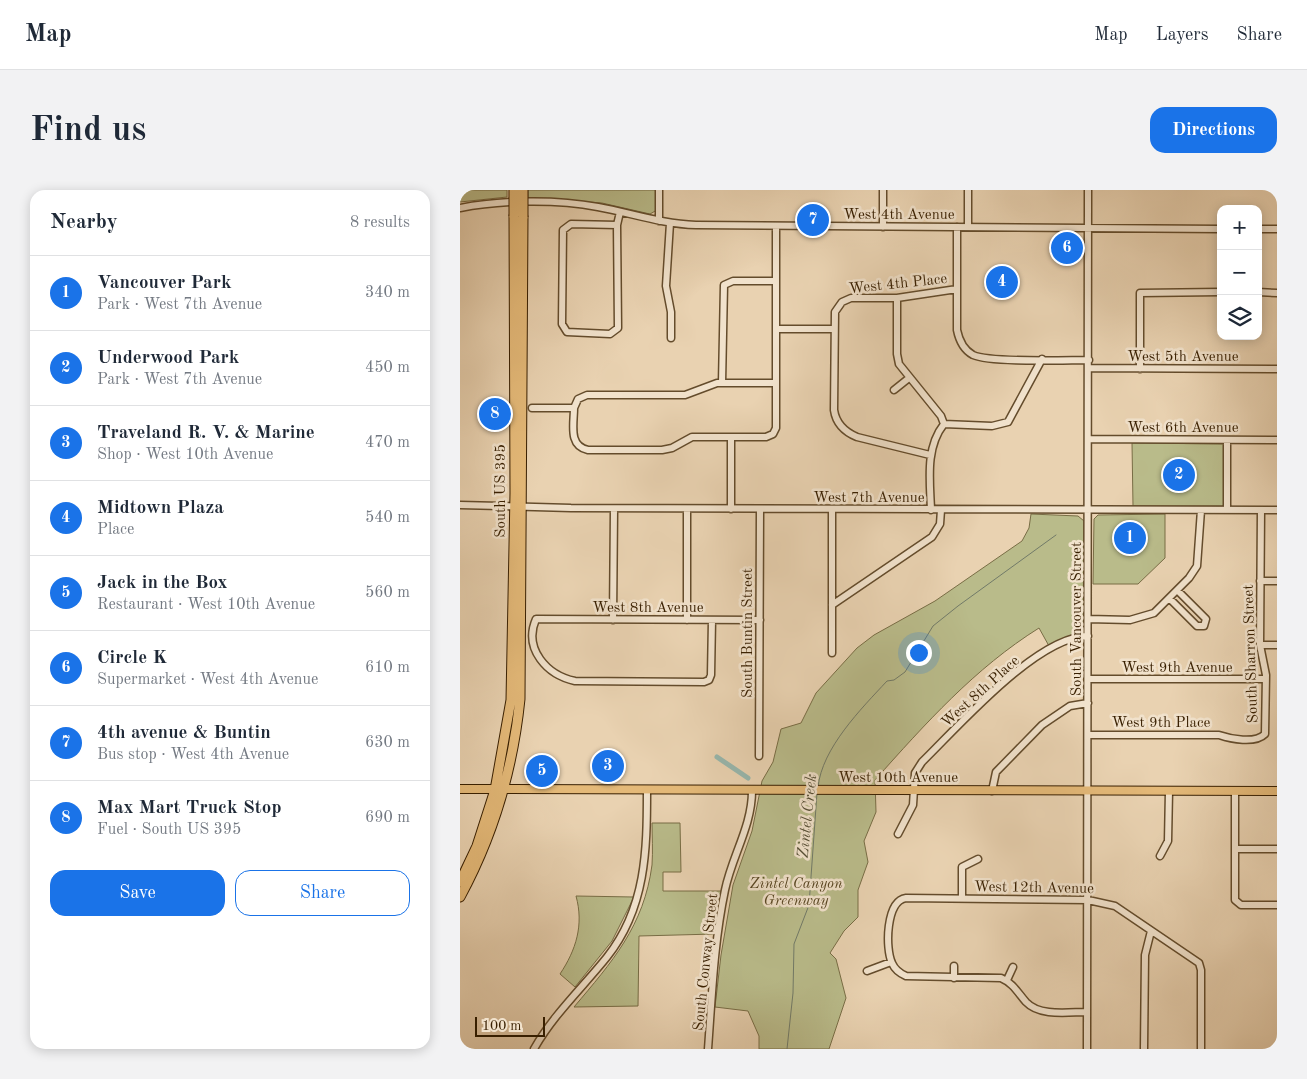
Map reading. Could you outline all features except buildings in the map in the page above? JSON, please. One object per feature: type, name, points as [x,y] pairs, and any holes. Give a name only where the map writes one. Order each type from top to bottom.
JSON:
[{"type":"highway","name":"South US 395","points":[[499,790],[511,700],[518,507],[518,216],[514,190]]},
{"type":"highway","name":"South US 395","points":[[518,216],[523,190]]},
{"type":"highway","points":[[460,882],[477,846],[499,790]]},
{"type":"highway","points":[[460,897],[486,841],[499,790]]},
{"type":"main road","name":"West 10th Avenue","points":[[460,789],[1277,792]]},
{"type":"street","points":[[659,190],[659,221]]},
{"type":"street","points":[[883,190],[883,227]]},
{"type":"street","points":[[968,190],[968,227]]},
{"type":"street","name":"South Vancouver Street","points":[[1087,1049],[1088,190]]},
{"type":"street","name":"West 4th Avenue","points":[[460,208],[494,203],[566,203],[670,223],[776,226],[1217,229]]},
{"type":"street","points":[[617,225],[571,224],[565,227],[562,242],[562,324],[565,331],[569,333],[610,334],[616,331],[618,325],[617,225],[620,212]]},
{"type":"street","points":[[670,223],[666,286],[671,312],[671,338]]},
{"type":"street","points":[[776,226],[776,281],[776,329],[776,383],[776,428],[773,434],[766,437],[692,437],[672,448],[662,450],[585,450],[579,446],[574,437],[574,408],[578,399],[587,395],[689,395],[712,384],[776,383]]},
{"type":"street","points":[[957,227],[958,335],[962,344],[969,352],[991,359],[1089,360]]},
{"type":"street","points":[[1262,229],[1277,229]]},
{"type":"street","points":[[722,383],[723,289],[726,282],[776,281]]},
{"type":"street","name":"West 4th Place","points":[[834,329],[835,312],[842,302],[857,297],[897,298],[957,289]]},
{"type":"street","points":[[1140,369],[1140,293],[1217,292]]},
{"type":"street","points":[[1262,292],[1277,293]]},
{"type":"street","points":[[897,298],[897,360],[909,378],[941,416],[944,424],[930,455],[931,510]]},
{"type":"street","points":[[776,329],[834,329],[834,410],[842,428],[858,437],[930,455]]},
{"type":"street","points":[[944,424],[992,426],[1008,422],[1042,359]]},
{"type":"street","name":"West 5th Avenue","points":[[1089,368],[1277,369]]},
{"type":"street","points":[[894,390],[909,378]]},
{"type":"street","points":[[532,408],[574,408]]},
{"type":"street","points":[[731,509],[732,437]]},
{"type":"street","name":"West 6th Avenue","points":[[1088,439],[1277,440]]},
{"type":"street","points":[[1227,440],[1227,510]]},
{"type":"street","name":"West 7th Avenue","points":[[460,505],[614,509],[1277,510]]},
{"type":"street","points":[[613,620],[614,509]]},
{"type":"street","points":[[687,509],[687,620]]},
{"type":"street","name":"South Buntin Street","points":[[759,756],[760,509]]},
{"type":"street","points":[[832,510],[832,653]]},
{"type":"street","points":[[832,605],[932,537],[940,524],[941,510]]},
{"type":"street","points":[[1088,619],[1130,620],[1144,617],[1154,613],[1178,590],[1197,566],[1201,510]]},
{"type":"street","name":"South Sharron Street","points":[[1260,510],[1260,646],[1266,679],[1266,732],[1263,737]]},
{"type":"street","points":[[1260,581],[1277,581]]},
{"type":"street","points":[[1169,598],[1197,626],[1204,626],[1206,619],[1178,590]]},
{"type":"street","name":"West 8th Avenue","points":[[712,620],[712,675],[709,680],[586,682],[568,680],[557,674],[536,654],[532,641],[536,619],[760,620]]},
{"type":"street","name":"West 8th Place","points":[[898,834],[913,806],[915,774],[922,762],[1005,681],[1049,650],[1077,637],[1088,636]]},
{"type":"street","points":[[1260,646],[1277,645]]},
{"type":"street","name":"West 9th Avenue","points":[[1088,679],[1266,679]]},
{"type":"street","points":[[992,791],[996,772],[1042,725],[1070,706],[1088,703]]},
{"type":"street","name":"West 9th Place","points":[[1088,735],[1219,735],[1240,739],[1263,737]]},
{"type":"street","points":[[535,1049],[548,1026],[608,956],[630,920],[644,875],[647,791]]},
{"type":"street","name":"South Conway Street","points":[[708,1049],[723,902],[730,872],[749,818],[752,791]]},
{"type":"street","points":[[1160,856],[1168,841],[1169,791]]},
{"type":"street","points":[[1234,792],[1235,900],[1237,904],[1277,905]]},
{"type":"street","points":[[1235,849],[1277,849]]},
{"type":"street","points":[[962,898],[962,867],[978,859]]},
{"type":"street","name":"West 12th Avenue","points":[[892,962],[890,917],[894,906],[902,899],[1088,900],[1111,904],[1199,963],[1201,1049]]},
{"type":"street","points":[[1144,1049],[1145,961],[1151,931]]},
{"type":"street","points":[[867,971],[892,962],[896,970],[906,976],[1007,980],[1025,1001],[1036,1009],[1046,1012],[1087,1012]]},
{"type":"street","points":[[954,966],[954,978]]},
{"type":"street","points":[[1007,980],[1013,967]]},
{"type":"green space","points":[[460,190],[507,190],[507,197],[460,202]]},
{"type":"green space","points":[[528,190],[657,190],[657,210],[650,214],[602,203],[528,198]]},
{"type":"green space","points":[[1132,443],[1225,444],[1226,506],[1133,506]]},
{"type":"green space","name":"Zintel Canyon Greenway","points":[[1031,514],[1078,516],[1084,521],[1083,629],[1049,646],[1039,628],[1016,644],[993,661],[952,698],[875,780],[876,812],[864,841],[868,862],[858,890],[858,917],[844,931],[830,953],[836,959],[846,998],[829,1049],[759,1049],[759,1036],[748,1011],[715,1007],[721,955],[733,885],[752,831],[762,781],[773,762],[781,729],[801,723],[816,693],[857,648],[874,635],[935,601],[1022,541],[1029,528]]},
{"type":"green space","points":[[1165,514],[1165,558],[1138,584],[1093,584],[1094,519],[1098,515]]},
{"type":"green space","points":[[652,823],[680,823],[681,872],[663,872],[663,891],[722,891],[715,934],[639,936],[638,1006],[574,1007],[624,942],[642,907],[652,865]]},
{"type":"green space","points":[[576,896],[634,897],[612,941],[575,987],[560,974],[566,965],[577,937],[579,917]]},
{"type":"waterway","name":"Zintel Creek","points":[[818,787],[821,772],[827,758],[844,730],[887,681],[894,680],[905,672],[933,626],[1056,535]]},
{"type":"waterway","points":[[717,757],[748,778]]},
{"type":"waterway","name":"Zintel Creek","points":[[787,1049],[793,993],[794,944],[809,905],[817,793]]},
{"type":"place","name":"4th avenue & Buntin","points":[[813,220]]},
{"type":"place","name":"Circle K","points":[[1067,248]]},
{"type":"place","name":"Midtown Plaza","points":[[1002,282]]},
{"type":"place","name":"Max Mart Truck Stop","points":[[495,414]]},
{"type":"place","name":"Underwood Park","points":[[1179,475]]},
{"type":"place","name":"Vancouver Park","points":[[1130,538]]},
{"type":"place","name":"Traveland R. V. & Marine","points":[[608,766]]},
{"type":"place","name":"Jack in the Box","points":[[542,771]]}]
